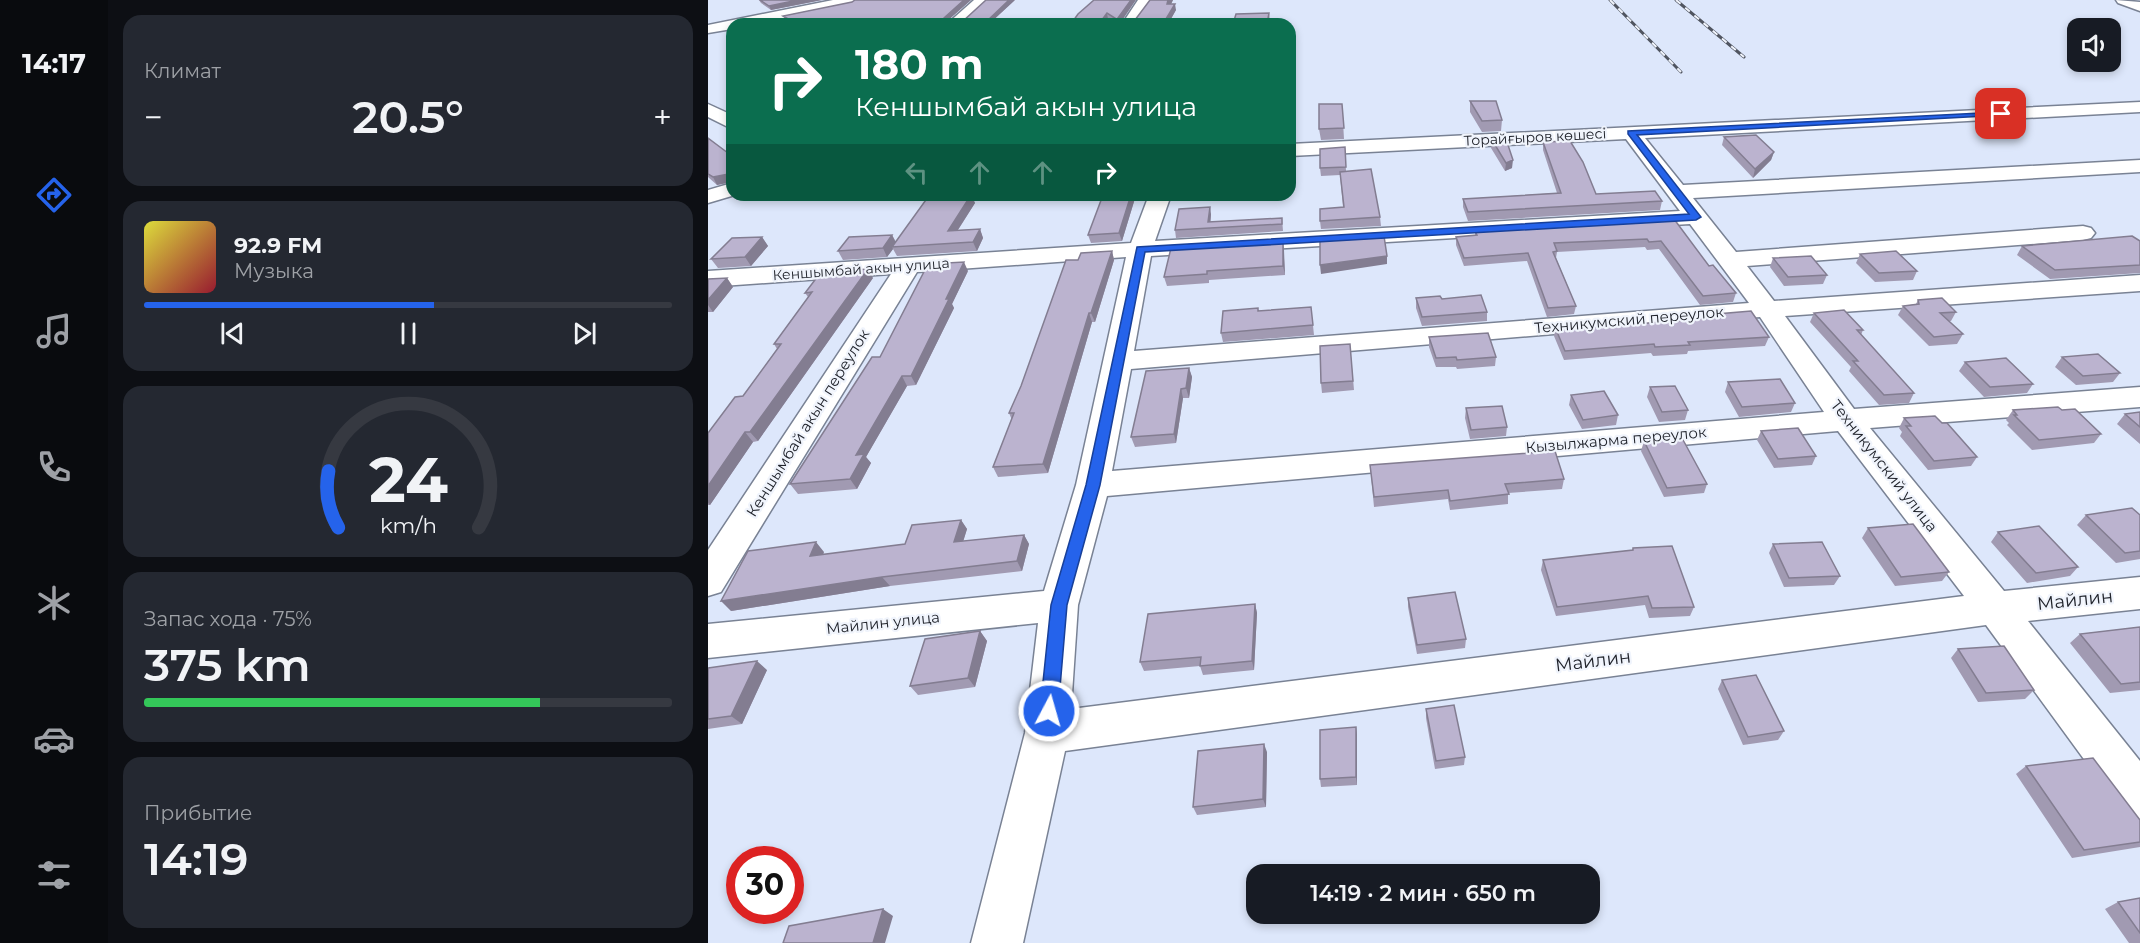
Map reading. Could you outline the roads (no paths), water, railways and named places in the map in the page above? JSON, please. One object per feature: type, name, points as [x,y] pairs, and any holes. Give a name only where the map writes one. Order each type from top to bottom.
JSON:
[{"type":"street","points":[[763,18],[853,0]]},
{"type":"street","points":[[961,18],[982,0]]},
{"type":"street","points":[[1133,18],[1145,0]]},
{"type":"street","points":[[2123,0],[2140,7]]},
{"type":"street","points":[[708,29],[726,25]]},
{"type":"street","name":"Торайғыров көшесі","points":[[1296,150],[2140,107]]},
{"type":"street","points":[[708,109],[726,120]]},
{"type":"street","name":"Техникумский улица","points":[[1631,132],[1767,309],[1846,420],[1995,608],[2140,798]]},
{"type":"street","name":"Кеншымбай акын улица","points":[[708,279],[1140,249],[2140,166]]},
{"type":"street","points":[[708,197],[726,191]]},
{"type":"street","points":[[997,943],[1047,733],[1059,605],[1093,485],[1140,249],[1158,201]]},
{"type":"street","points":[[1728,260],[2083,233]]},
{"type":"street","name":"Кеншымбай акын переулок","points":[[708,581],[909,266]]},
{"type":"street","name":"Техникумский переулок","points":[[1118,361],[1767,309],[2140,283]]},
{"type":"street","name":"Кызылжарма переулок","points":[[1093,485],[2140,397]]},
{"type":"street","name":"Майлин","points":[[1047,733],[1995,608],[2140,593]]},
{"type":"street","name":"Майлин улица","points":[[708,641],[1059,605]]},
{"type":"railway","points":[[1610,0],[1681,72]]},
{"type":"railway","points":[[1676,0],[1744,57]]}]
